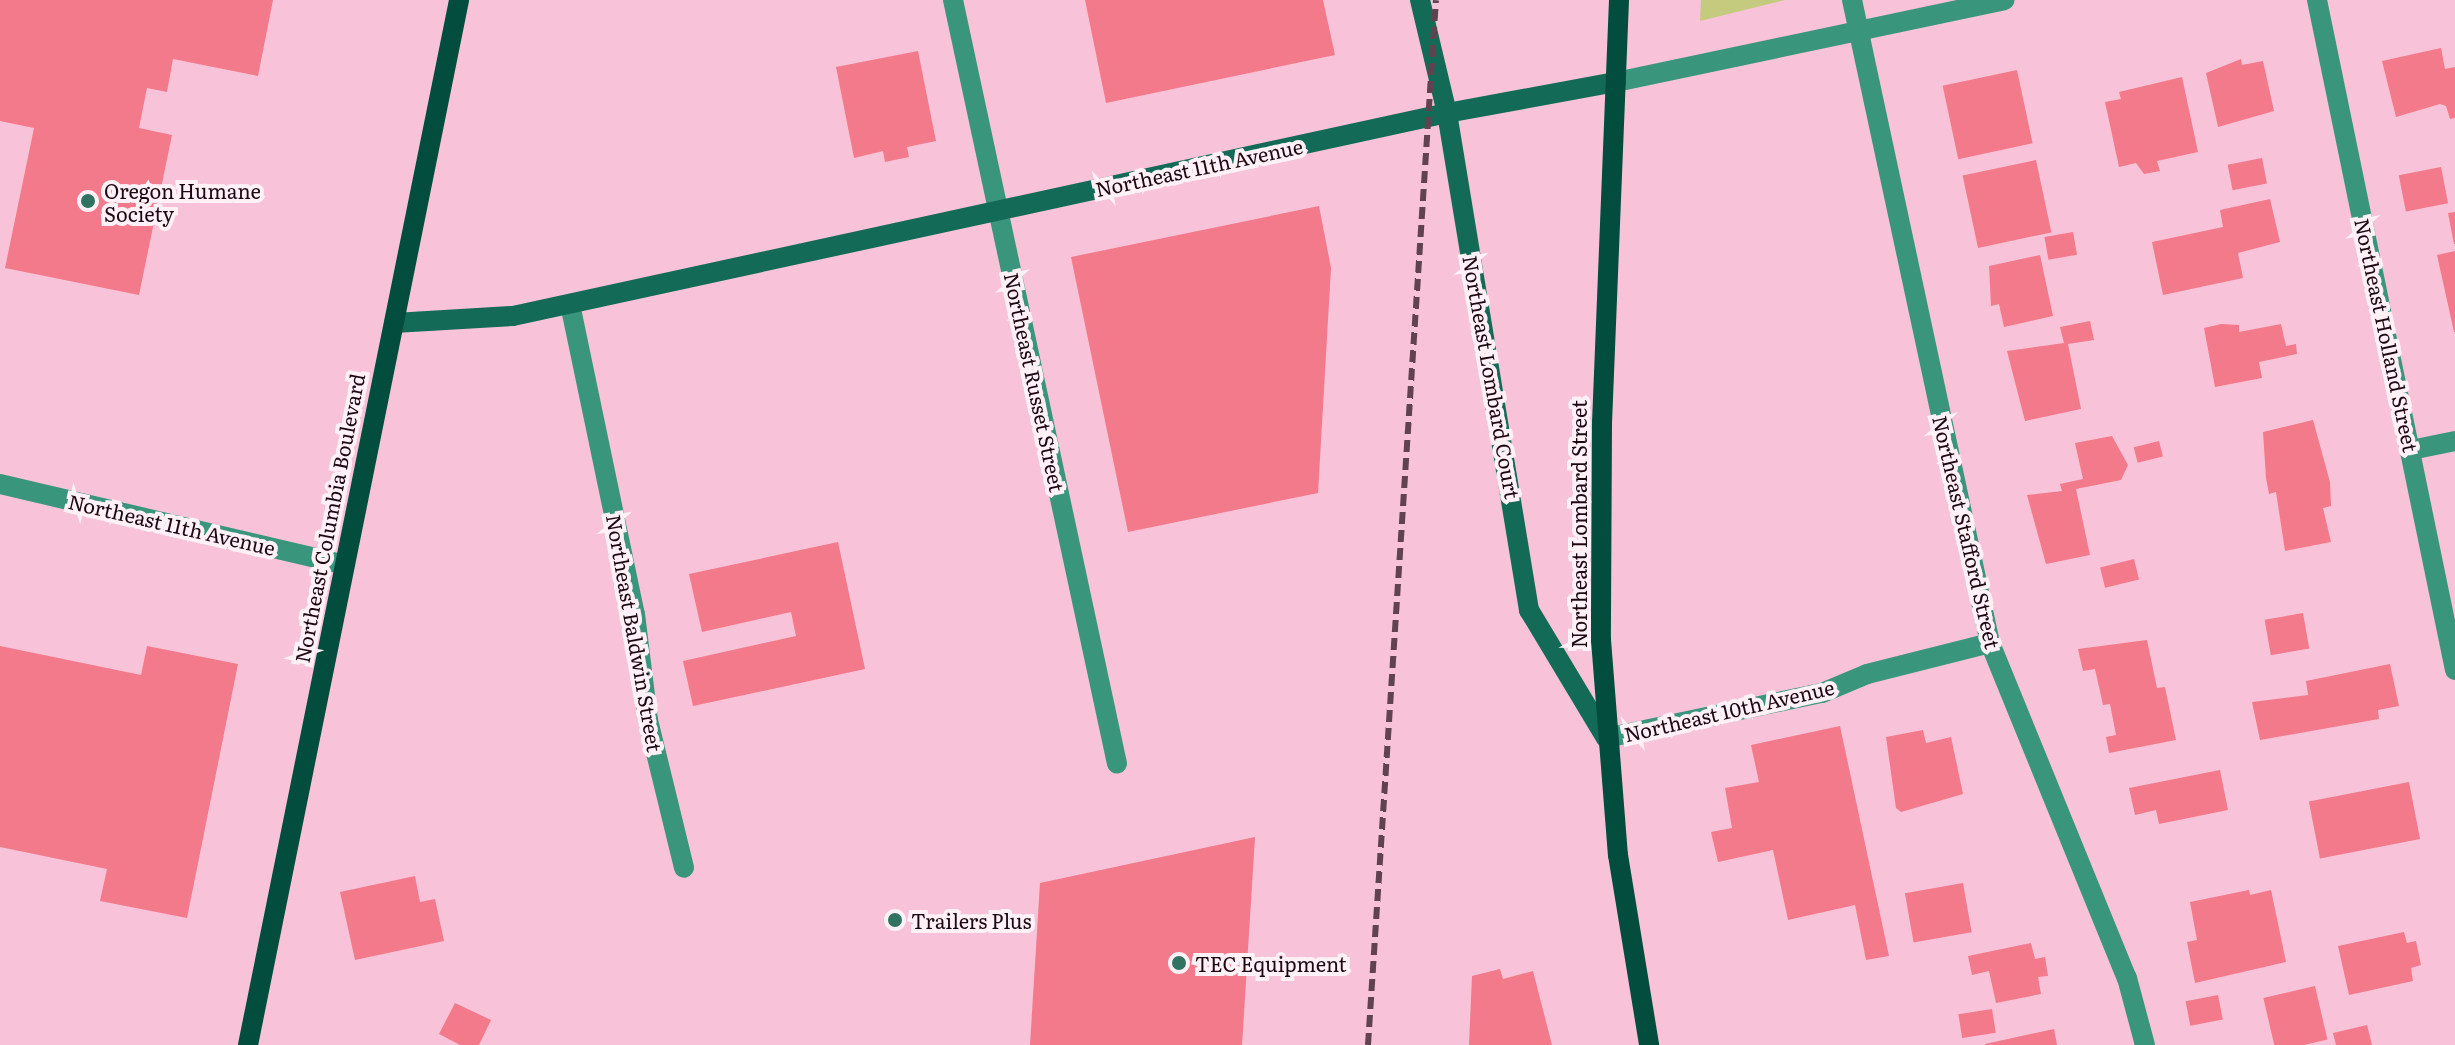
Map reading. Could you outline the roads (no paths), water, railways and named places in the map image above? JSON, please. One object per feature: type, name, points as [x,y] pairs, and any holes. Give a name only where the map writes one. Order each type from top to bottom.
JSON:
[{"type":"main road","name":"Northeast Columbia Boulevard","points":[[248,1045],[459,0]]},
{"type":"main road","name":"Northeast Lombard Street","points":[[1619,0],[1602,423],[1606,738],[1618,855],[1649,1045]]},
{"type":"street","name":"Northeast Russet Street","points":[[953,0],[1117,764]]},
{"type":"street","name":"Northeast Lombard Court","points":[[1420,0],[1447,113],[1529,610],[1606,738]]},
{"type":"street","name":"Northeast Stafford Street","points":[[1852,0],[1990,643],[2127,978],[2145,1045]]},
{"type":"street","name":"Northeast 11th Avenue","points":[[394,323],[481,321],[570,304],[1447,113],[1616,82],[2004,0]]},
{"type":"street","name":"Northeast Holland Street","points":[[2317,0],[2455,670]]},
{"type":"street","name":"Northeast Baldwin Street","points":[[570,304],[635,614],[648,720],[684,868]]},
{"type":"street","points":[[2411,450],[2455,441]]},
{"type":"street","name":"Northeast 11th Avenue","points":[[0,484],[345,565]]},
{"type":"street","name":"Northeast 10th Avenue","points":[[1606,738],[1822,693],[1867,674],[1990,643]]},
{"type":"railway","points":[[1368,1045],[1436,0]]},
{"type":"place","name":"Oregon Humane Society","points":[[88,201]]},
{"type":"place","name":"Trailers Plus","points":[[895,920]]},
{"type":"place","name":"TEC Equipment","points":[[1179,963]]}]
